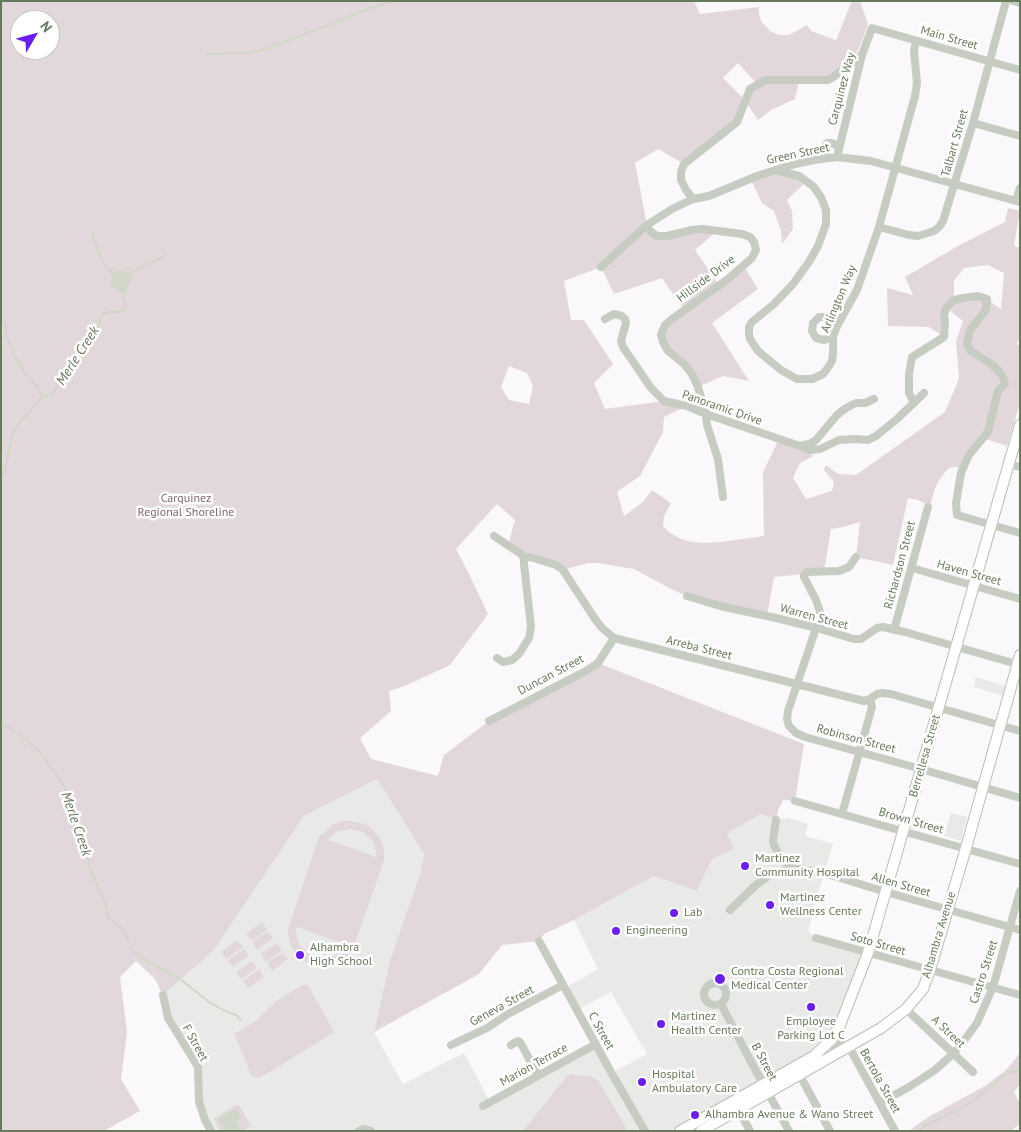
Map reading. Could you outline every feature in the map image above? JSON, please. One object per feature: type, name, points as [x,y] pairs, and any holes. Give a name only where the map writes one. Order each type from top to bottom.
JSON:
[{"type":"main road","name":"Berrellesa Street","points":[[797,1070],[832,1039],[840,1025],[868,953],[1020,424]]},
{"type":"main road","name":"Alhambra Avenue","points":[[682,1130],[736,1105],[797,1070],[844,1050],[881,1028],[906,1009],[922,990],[930,970],[966,848],[1019,661]]},
{"type":"main road","name":"Alhambra Avenue","points":[[701,1131],[736,1105]]},
{"type":"street","name":"Talbart Street","points":[[878,227],[918,236],[928,234],[939,228],[943,221],[973,123],[1006,1]]},
{"type":"street","points":[[1013,1],[1020,3]]},
{"type":"street","name":"Main Street","points":[[872,28],[1020,70]]},
{"type":"street","name":"Carquinez Way","points":[[833,157],[838,147],[862,55],[872,28]]},
{"type":"street","name":"Arlington Way","points":[[775,170],[799,176],[812,186],[821,197],[826,210],[826,224],[809,262],[793,284],[774,304],[752,322],[748,330],[750,339],[763,356],[781,370],[797,379],[807,380],[819,377],[830,365],[833,357],[833,337],[857,290],[878,227],[916,90],[917,69],[914,51],[916,41]]},
{"type":"street","points":[[693,199],[681,180],[684,164],[737,122],[750,89],[765,80],[828,80],[862,55]]},
{"type":"street","points":[[973,123],[1020,136]]},
{"type":"street","points":[[833,157],[825,154],[823,149],[827,143],[832,143],[838,147]]},
{"type":"street","name":"Green Street","points":[[601,267],[648,225],[672,209],[693,199],[708,196],[756,176],[791,165],[833,157],[871,161],[1018,202]]},
{"type":"street","points":[[1018,202],[1020,188]]},
{"type":"street","name":"Hillside Drive","points":[[648,225],[650,231],[657,236],[703,230],[742,234],[750,237],[754,242],[756,250],[752,258],[728,279],[672,319],[665,325],[661,335],[668,351],[684,364],[692,374],[698,387],[718,460],[724,497]]},
{"type":"street","points":[[914,403],[909,393],[909,374],[912,357],[944,337],[944,315],[946,308],[954,300],[978,296],[988,299],[986,310],[970,330],[967,344],[971,351],[994,366],[1002,375],[1005,384],[998,392],[988,432],[969,456],[960,473],[956,503],[957,515],[1020,533]]},
{"type":"street","name":"Panoramic Drive","points":[[606,319],[614,314],[625,319],[626,323],[621,341],[623,347],[651,388],[664,401],[696,409],[809,450],[820,449],[839,440],[868,440],[897,419],[924,393]]},
{"type":"street","points":[[833,337],[824,340],[816,338],[812,331],[813,323],[819,317],[827,317],[837,326]]},
{"type":"street","points":[[800,446],[816,440],[837,414],[846,408],[856,403],[874,400]]},
{"type":"street","points":[[696,409],[700,408],[702,403]]},
{"type":"street","points":[[1009,464],[1020,467]]},
{"type":"street","name":"Richardson Street","points":[[894,630],[928,507]]},
{"type":"street","points":[[494,536],[524,558],[531,627],[529,638],[519,654],[512,660],[503,662],[497,658]]},
{"type":"street","points":[[817,628],[820,623],[820,612],[804,575],[807,572],[839,572],[849,567],[856,557]]},
{"type":"street","points":[[524,558],[539,559],[556,565],[563,570],[595,619],[614,638]]},
{"type":"street","name":"Haven Street","points":[[912,568],[1020,599]]},
{"type":"street","name":"Warren Street","points":[[687,596],[854,639],[862,639],[876,628],[883,627],[1013,663],[1019,661]]},
{"type":"street","name":"Robinson Street","points":[[817,628],[788,711],[787,719],[789,726],[796,732],[805,737],[1020,798]]},
{"type":"street","name":"Arreba Street","points":[[614,638],[864,701],[877,694],[891,694],[1020,731]]},
{"type":"street","name":"Duncan Street","points":[[489,721],[598,663],[614,638]]},
{"type":"street","points":[[842,814],[872,707],[870,699]]},
{"type":"street","name":"Brown Street","points":[[795,801],[1020,864]]},
{"type":"street","points":[[776,820],[774,845],[780,857],[792,868]]},
{"type":"street","name":"Allen Street","points":[[730,910],[756,885],[772,874],[792,868],[824,873],[1020,930]]},
{"type":"street","name":"Castro Street","points":[[880,1103],[934,1070],[954,1053],[977,1023],[993,987],[1020,891]]},
{"type":"street","name":"Soto Street","points":[[816,938],[1020,995]]},
{"type":"street","name":"C Street","points":[[539,941],[645,1131]]},
{"type":"street","name":"Geneva Street","points":[[451,1045],[487,1028],[508,1014],[563,984]]},
{"type":"street","name":"F Street","points":[[163,995],[168,1018],[198,1067],[199,1102],[211,1131]]},
{"type":"street","name":"B Street","points":[[721,1004],[789,1131]]},
{"type":"street","name":"A Street","points":[[906,1009],[974,1072]]},
{"type":"street","name":"Bertola Street","points":[[832,1039],[833,1046],[844,1050],[880,1103],[895,1131]]},
{"type":"street","points":[[511,1044],[520,1042],[538,1075]]},
{"type":"street","name":"Marion Terrace","points":[[483,1106],[596,1044]]},
{"type":"street","points":[[797,1070],[830,1131]]},
{"type":"street","points":[[736,1105],[750,1131]]},
{"type":"street","points":[[359,1131],[364,1129],[371,1131]]},
{"type":"shaded area","points":[[120,270],[129,273],[132,279],[124,294],[111,285],[112,273]]},
{"type":"shaded area","points":[[976,677],[1006,686],[1003,696],[974,687]]},
{"type":"shaded area","points":[[377,779],[424,854],[420,874],[390,960],[374,1032],[403,1084],[464,1053],[490,1102],[596,1044],[612,1073],[647,1054],[611,992],[577,1010],[565,988],[598,969],[574,920],[654,876],[697,891],[726,833],[761,814],[776,820],[788,818],[808,824],[805,836],[833,844],[808,931],[816,938],[868,953],[840,1025],[823,1048],[680,1131],[211,1131],[205,1120],[198,1067],[168,1018],[163,995],[214,950],[304,816]]},
{"type":"shaded area","points":[[951,813],[967,817],[961,841],[944,836]]},
{"type":"shaded area","points":[[236,1109],[242,1118],[236,1122],[240,1130],[225,1131],[218,1119]]},
{"type":"green space","name":"Carquinez Regional Shoreline","points":[[1,1],[694,1],[700,14],[759,7],[761,21],[770,31],[779,35],[789,35],[807,25],[811,31],[836,40],[852,1],[860,1],[868,24],[860,46],[856,54],[828,77],[800,77],[795,99],[771,110],[758,120],[746,102],[737,122],[684,164],[658,149],[635,163],[647,225],[654,234],[717,231],[695,250],[719,285],[743,265],[758,289],[712,323],[749,381],[723,376],[698,387],[674,357],[661,335],[684,310],[662,278],[614,294],[601,267],[564,281],[571,320],[584,320],[613,364],[594,383],[605,409],[664,401],[687,406],[664,417],[663,432],[640,476],[617,492],[624,516],[643,502],[652,490],[671,503],[664,516],[663,526],[679,538],[691,542],[704,543],[764,536],[763,472],[779,439],[809,450],[813,456],[800,463],[793,478],[806,499],[832,491],[834,482],[824,470],[826,465],[838,474],[856,475],[945,412],[959,379],[956,341],[963,321],[947,308],[944,337],[929,327],[888,326],[887,288],[913,295],[905,277],[956,247],[1005,222],[1008,208],[1020,211],[1014,246],[1020,248],[1020,337],[1017,344],[1020,346],[1020,403],[1007,446],[983,438],[960,469],[952,467],[939,480],[930,506],[918,500],[908,498],[893,565],[856,557],[860,522],[831,529],[824,572],[774,577],[767,616],[687,596],[634,569],[588,563],[563,570],[530,557],[508,546],[515,520],[497,504],[456,549],[488,614],[450,665],[405,686],[389,691],[391,711],[360,738],[371,759],[438,776],[444,755],[489,721],[598,663],[804,744],[795,801],[783,800],[776,820],[761,814],[727,833],[734,849],[712,859],[697,891],[654,876],[574,920],[544,934],[539,941],[502,945],[479,974],[374,1032],[390,960],[420,874],[424,854],[377,779],[304,816],[214,950],[163,995],[155,979],[136,961],[120,977],[127,1032],[121,1079],[140,1111],[104,1131],[1,1131]],"holes":[[[738,63],[757,84],[746,101],[723,78]],[[988,265],[1004,273],[1001,309],[987,299],[954,300],[954,281],[964,268]],[[509,366],[527,373],[533,386],[529,404],[509,400],[501,387]]]},
{"type":"green space","points":[[775,170],[806,182],[787,200],[792,211],[793,229],[782,244],[781,231],[774,211],[762,203],[750,178]]},
{"type":"green space","points":[[343,821],[350,821],[367,825],[380,838],[384,849],[384,861],[353,949],[335,965],[323,967],[306,962],[296,954],[290,944],[288,932],[320,834],[322,835],[332,825]],"holes":[[[350,829],[363,832],[370,838],[375,846],[376,857],[328,840],[336,832]],[[297,927],[346,945],[332,957],[323,959],[314,957],[300,945]]]},
{"type":"green space","points":[[262,922],[267,930],[251,941],[246,934]]},
{"type":"green space","points":[[268,931],[273,938],[257,950],[252,942]]},
{"type":"green space","points":[[237,940],[243,947],[227,959],[221,952]]},
{"type":"green space","points":[[277,943],[282,950],[266,962],[261,954]]},
{"type":"green space","points":[[244,949],[249,956],[233,967],[228,960]]},
{"type":"green space","points":[[283,952],[288,959],[272,971],[267,963]]},
{"type":"green space","points":[[252,961],[257,968],[241,979],[236,972]]},
{"type":"green space","points":[[259,969],[264,977],[248,988],[243,981]]},
{"type":"green space","points":[[303,985],[309,987],[334,1032],[275,1069],[258,1078],[252,1076],[234,1034],[258,1020],[279,999]]},
{"type":"green space","points":[[1020,1053],[1020,1084],[1014,1092],[1020,1104],[1020,1124],[1011,1131],[909,1131],[928,1117],[985,1086],[1007,1069]]},
{"type":"green space","points":[[570,1074],[592,1077],[598,1080],[628,1131],[523,1131]]},
{"type":"green space","points":[[239,1105],[251,1126],[243,1131],[220,1131],[214,1119],[234,1106]]},
{"type":"waterway","points":[[206,54],[259,51],[393,1]]},
{"type":"waterway","points":[[92,232],[105,266],[113,274]]},
{"type":"waterway","name":"Merle Creek","points":[[128,275],[166,255]]},
{"type":"waterway","name":"Merle Creek","points":[[1,477],[5,472],[14,429],[35,404],[53,393],[63,378],[73,369],[97,332],[103,314],[119,312],[125,309],[123,293]]},
{"type":"waterway","points":[[5,323],[6,333],[14,356],[38,388],[43,398]]},
{"type":"waterway","name":"Merle Creek","points":[[1,722],[40,752],[63,784],[82,835],[90,868],[105,903],[108,917],[119,926],[129,941]]},
{"type":"waterway","name":"Merle Creek","points":[[131,947],[134,952],[148,962],[180,979],[209,1002],[236,1015],[241,1020]]},
{"type":"waterway","points":[[919,1131],[924,1126],[972,1102],[1003,1076],[1017,1071],[1020,1066]]},
{"type":"place","name":"Martinez Community Hospital","points":[[745,866]]},
{"type":"place","name":"Martinez Wellness Center","points":[[770,905]]},
{"type":"place","name":"Lab","points":[[674,913]]},
{"type":"place","name":"Engineering","points":[[616,931]]},
{"type":"place","name":"Alhambra High School","points":[[300,955]]},
{"type":"place","name":"Contra Costa Regional Medical Center","points":[[720,979]]},
{"type":"place","name":"Employee Parking Lot C","points":[[811,1007]]},
{"type":"place","name":"Martinez Health Center","points":[[661,1024]]},
{"type":"place","name":"Hospital Ambulatory Care","points":[[642,1082]]},
{"type":"place","name":"Alhambra Avenue & Wano Street","points":[[695,1115]]}]
